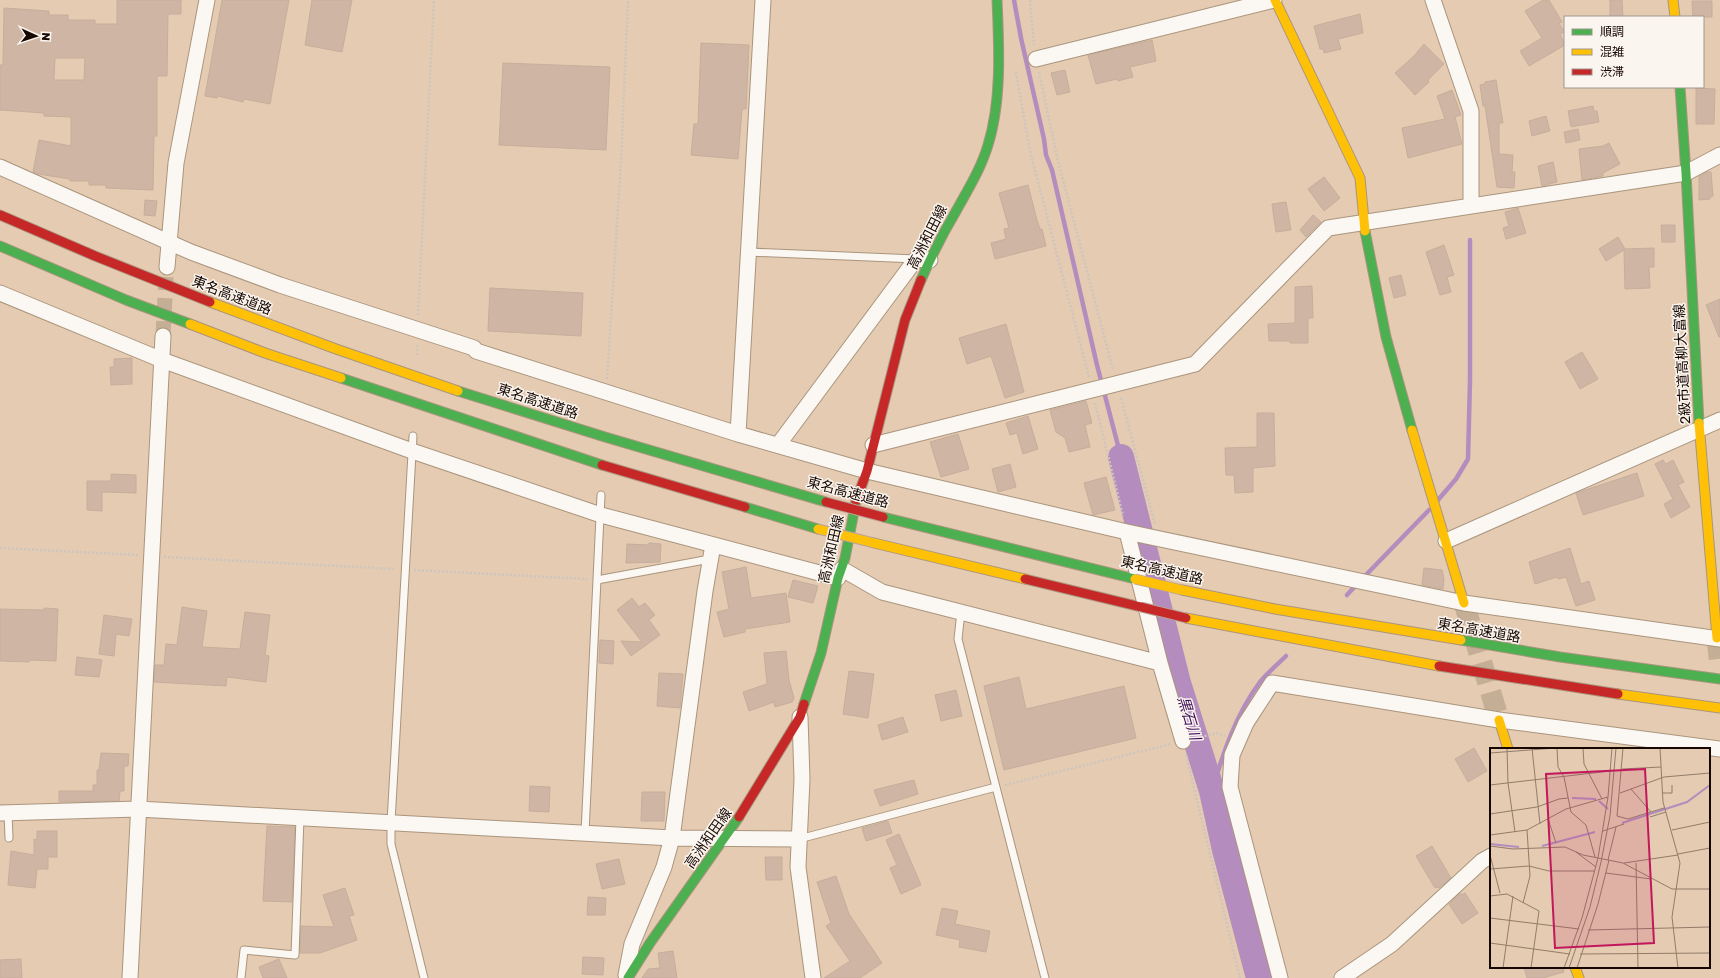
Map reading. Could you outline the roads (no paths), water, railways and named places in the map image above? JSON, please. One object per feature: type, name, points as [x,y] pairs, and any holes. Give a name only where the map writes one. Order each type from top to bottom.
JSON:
[{"type":"main road","name":"高洲和田線","points":[[627,978],[650,943],[748,805],[800,717],[821,653],[858,495],[867,471],[905,320],[923,260],[940,239],[975,177],[988,145],[995,114],[999,44],[997,0]]},
{"type":"main road","points":[[1274,0],[1360,178],[1363,221],[1386,337],[1426,478],[1464,603]]},
{"type":"main road","points":[[1673,0],[1675,16]]},
{"type":"main road","name":"2級市道高柳大富線","points":[[1680,88],[1686,173],[1699,429],[1719,639]]},
{"type":"main road","name":"東名高速道路","points":[[0,215],[66,244],[224,307],[385,367],[581,429],[826,502],[996,546],[1182,590],[1275,609],[1560,657],[1720,679]]},
{"type":"main road","points":[[0,246],[126,300],[272,356],[573,456],[818,529],[1186,618],[1269,635],[1556,686],[1720,708]]},
{"type":"main road","points":[[1499,720],[1508,748]]},
{"type":"main road","points":[[1575,968],[1579,978]]},
{"type":"street","points":[[167,267],[176,163],[207,0]]},
{"type":"street","points":[[738,434],[763,0]]},
{"type":"street","points":[[1036,59],[1274,0]]},
{"type":"street","points":[[1432,0],[1472,111],[1471,205]]},
{"type":"street","points":[[873,445],[1117,385],[1195,364],[1328,228],[1363,221],[1686,173],[1720,155]]},
{"type":"street","points":[[0,167],[169,242],[280,285],[474,348],[476,351],[738,434],[867,471],[1129,533],[1464,603],[1719,639]]},
{"type":"street","points":[[778,445],[923,260]]},
{"type":"street","points":[[0,293],[162,360],[412,451],[712,552],[840,573],[882,592],[1160,662]]},
{"type":"street","points":[[130,978],[163,336]]},
{"type":"street","points":[[1446,541],[1720,420]]},
{"type":"street","points":[[1129,533],[1160,662],[1183,741]]},
{"type":"street","points":[[627,978],[632,944],[664,867],[672,838],[712,552]]},
{"type":"street","points":[[1280,978],[1230,787],[1232,755],[1246,723],[1272,682],[1499,720],[1720,749]]},
{"type":"street","points":[[800,717],[802,779],[798,867],[813,978]]},
{"type":"street","points":[[4,813],[138,809],[672,838],[799,839]]},
{"type":"street","points":[[1342,978],[1392,944],[1482,861],[1490,857]]},
{"type":"lane","points":[[749,252],[923,260]]},
{"type":"lane","points":[[413,436],[391,844],[424,978]]},
{"type":"lane","points":[[585,833],[601,495]]},
{"type":"lane","points":[[597,580],[712,552]]},
{"type":"lane","points":[[961,612],[958,639],[1045,978]]},
{"type":"lane","points":[[799,839],[996,787]]},
{"type":"lane","points":[[4,813],[9,838]]},
{"type":"lane","points":[[241,978],[244,950],[295,955],[300,818]]},
{"type":"waterway","points":[[1014,0],[1044,139],[1046,155],[1052,170],[1097,365],[1121,457]]},
{"type":"waterway","points":[[1438,500],[1456,479],[1468,459],[1470,380],[1470,240]]},
{"type":"waterway","name":"黒石川","points":[[1121,457],[1178,683],[1212,791],[1225,850],[1259,978]]},
{"type":"waterway","points":[[1363,578],[1429,510]]},
{"type":"waterway","points":[[1347,595],[1358,583]]},
{"type":"waterway","points":[[1212,791],[1231,734],[1251,694],[1270,671],[1286,656]]},
{"type":"tunnel","points":[[163,336],[166,277]]},
{"type":"tunnel","points":[[1464,603],[1499,720]]},
{"type":"tunnel","points":[[1717,638],[1720,666]]}]
